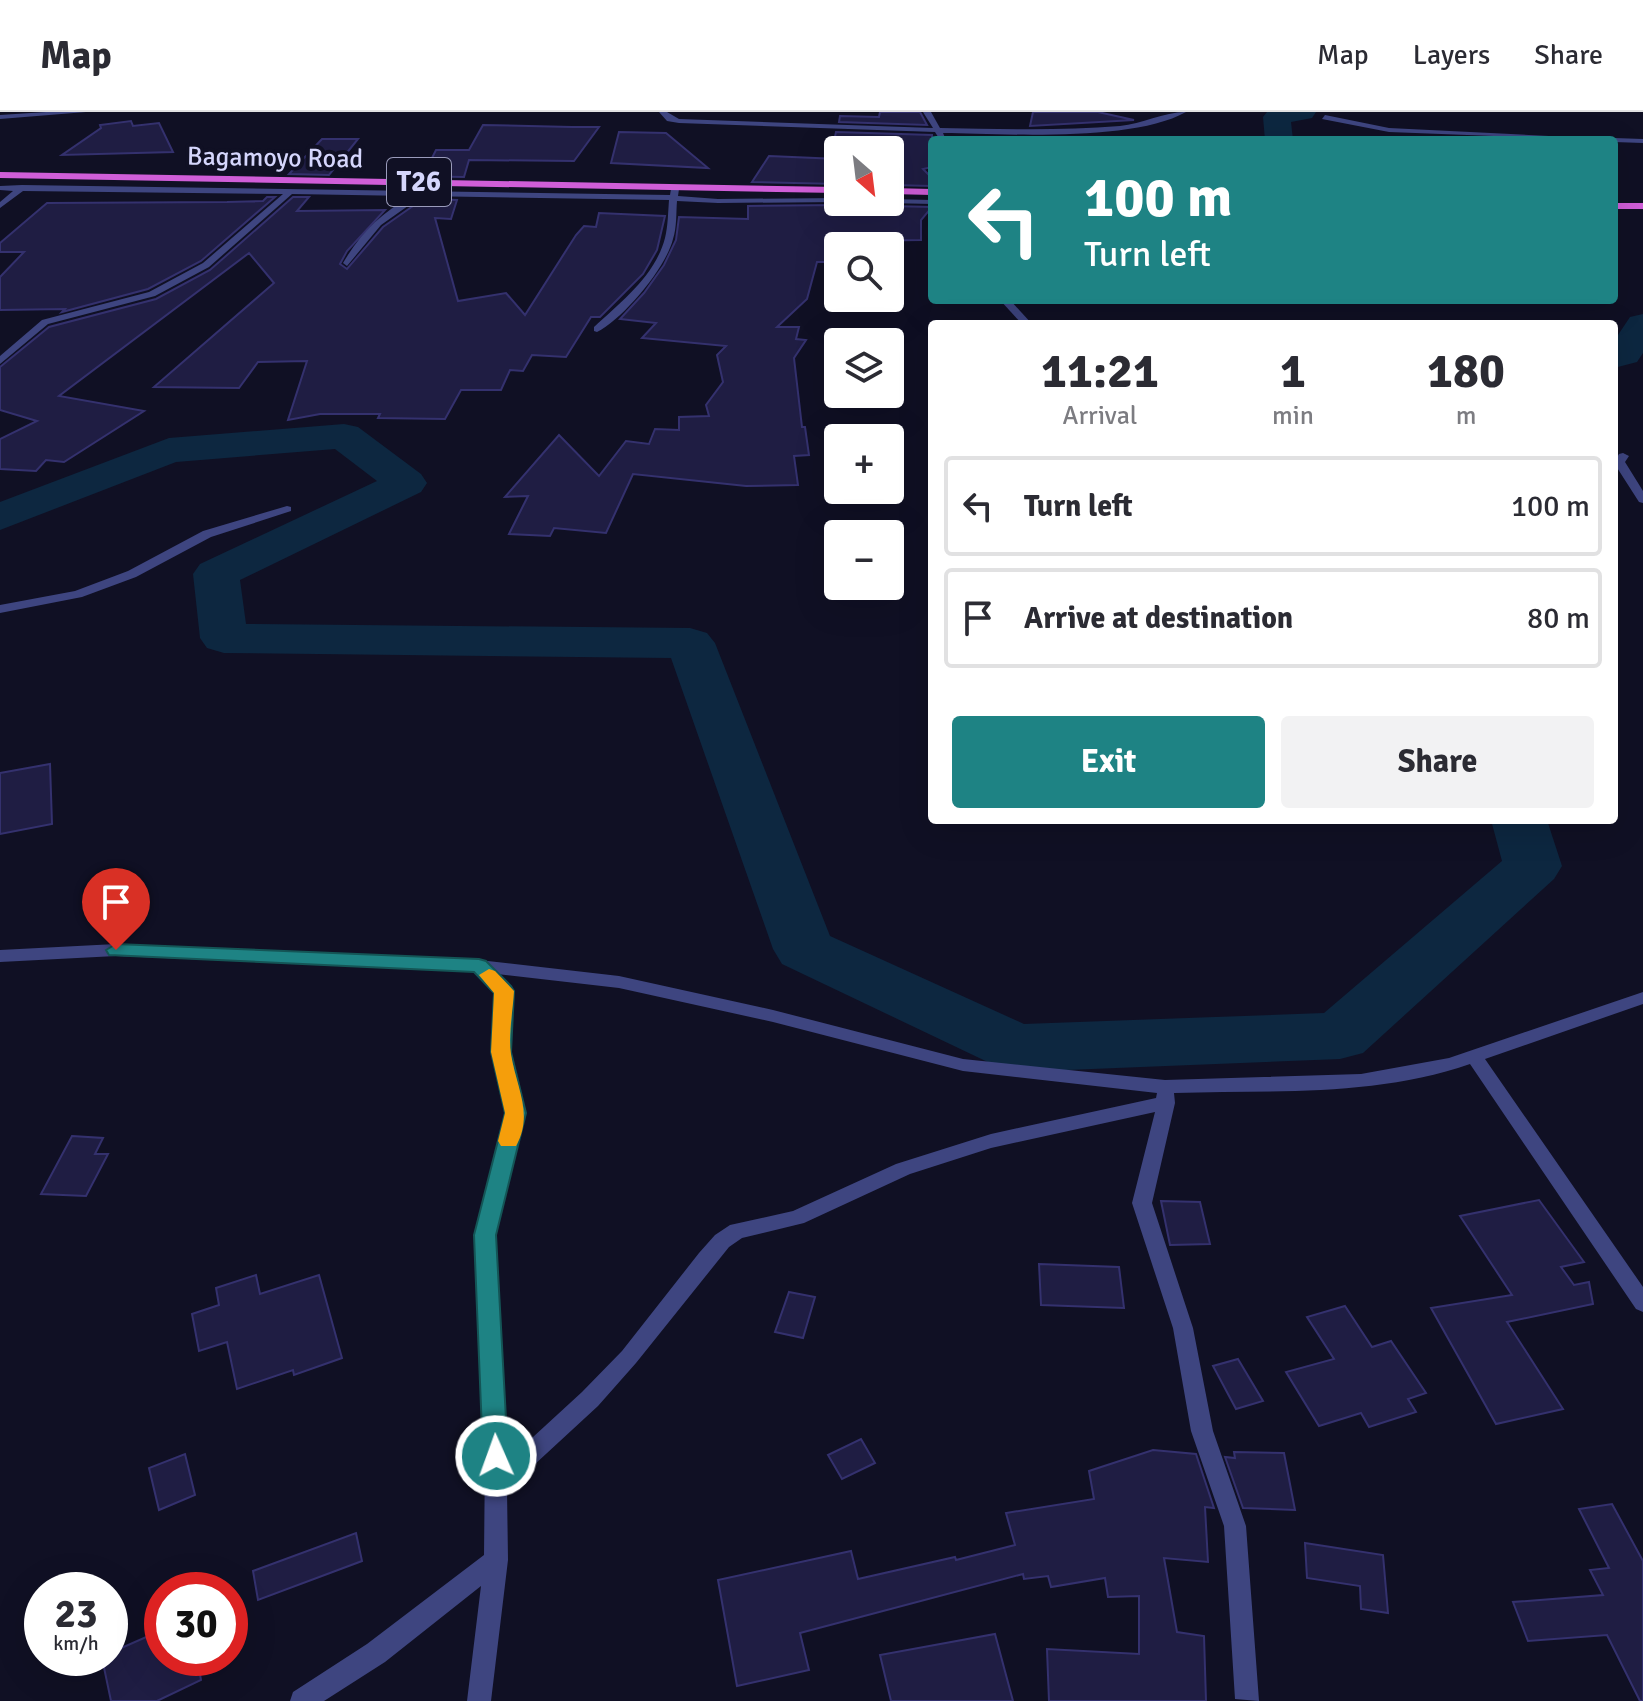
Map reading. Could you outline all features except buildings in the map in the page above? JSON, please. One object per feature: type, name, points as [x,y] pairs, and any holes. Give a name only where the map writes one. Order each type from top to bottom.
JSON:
[{"type":"highway","name":"Bagamoyo Road","points":[[0,175],[675,192],[824,190]]},
{"type":"highway","points":[[904,191],[928,192]]},
{"type":"highway","points":[[1618,206],[1643,206]]},
{"type":"street","points":[[0,115],[82,112]]},
{"type":"street","points":[[663,112],[674,120],[749,121],[938,132],[1133,127],[1182,112]]},
{"type":"street","points":[[927,112],[941,136]]},
{"type":"street","points":[[1325,117],[1389,130],[1509,136]]},
{"type":"street","points":[[1618,140],[1643,141]]},
{"type":"street","points":[[0,206],[22,187]]},
{"type":"street","points":[[0,188],[419,193],[675,192],[718,201],[824,200]]},
{"type":"street","points":[[0,361],[45,322],[152,294],[206,265],[292,190]]},
{"type":"street","points":[[597,329],[653,272],[669,239],[675,192]]},
{"type":"street","points":[[347,263],[359,242],[385,214],[419,193]]},
{"type":"street","points":[[904,201],[928,202]]},
{"type":"street","points":[[1009,304],[1023,320]]},
{"type":"street","points":[[0,343],[22,339]]},
{"type":"street","points":[[1623,456],[1619,462],[1643,500]]},
{"type":"street","points":[[0,609],[78,594],[132,574],[207,534],[287,509]]},
{"type":"street","points":[[0,956],[116,950],[479,966],[619,982],[773,1016],[963,1065],[1166,1095]]},
{"type":"street","points":[[479,966],[504,991],[501,1052],[516,1113],[485,1235],[496,1486],[496,1560],[479,1701]]},
{"type":"street","points":[[496,1486],[590,1399],[629,1357],[706,1259],[722,1241],[737,1231],[797,1218],[903,1169],[991,1141],[1166,1095],[1361,1081],[1451,1064],[1643,998]]},
{"type":"street","points":[[1474,1056],[1643,1303]]},
{"type":"street","points":[[1166,1095],[1142,1203],[1183,1328],[1202,1431],[1235,1526],[1247,1699]]},
{"type":"street","points":[[302,1701],[376,1653],[496,1560]]},
{"type":"waterway","points":[[1279,136],[1277,117],[1302,112]]},
{"type":"waterway","points":[[1618,356],[1624,354],[1643,325]]},
{"type":"waterway","points":[[0,517],[169,450],[344,436],[406,483],[216,574],[224,638],[690,643],[804,949],[1017,1048],[1340,1036],[1533,866],[1520,824]]},
{"type":"slow traffic","points":[[489,975],[504,991],[501,1052],[516,1113],[509,1141]]},
{"type":"route","points":[[116,950],[479,966],[504,991],[501,1052],[516,1113],[485,1235],[496,1456]]}]
